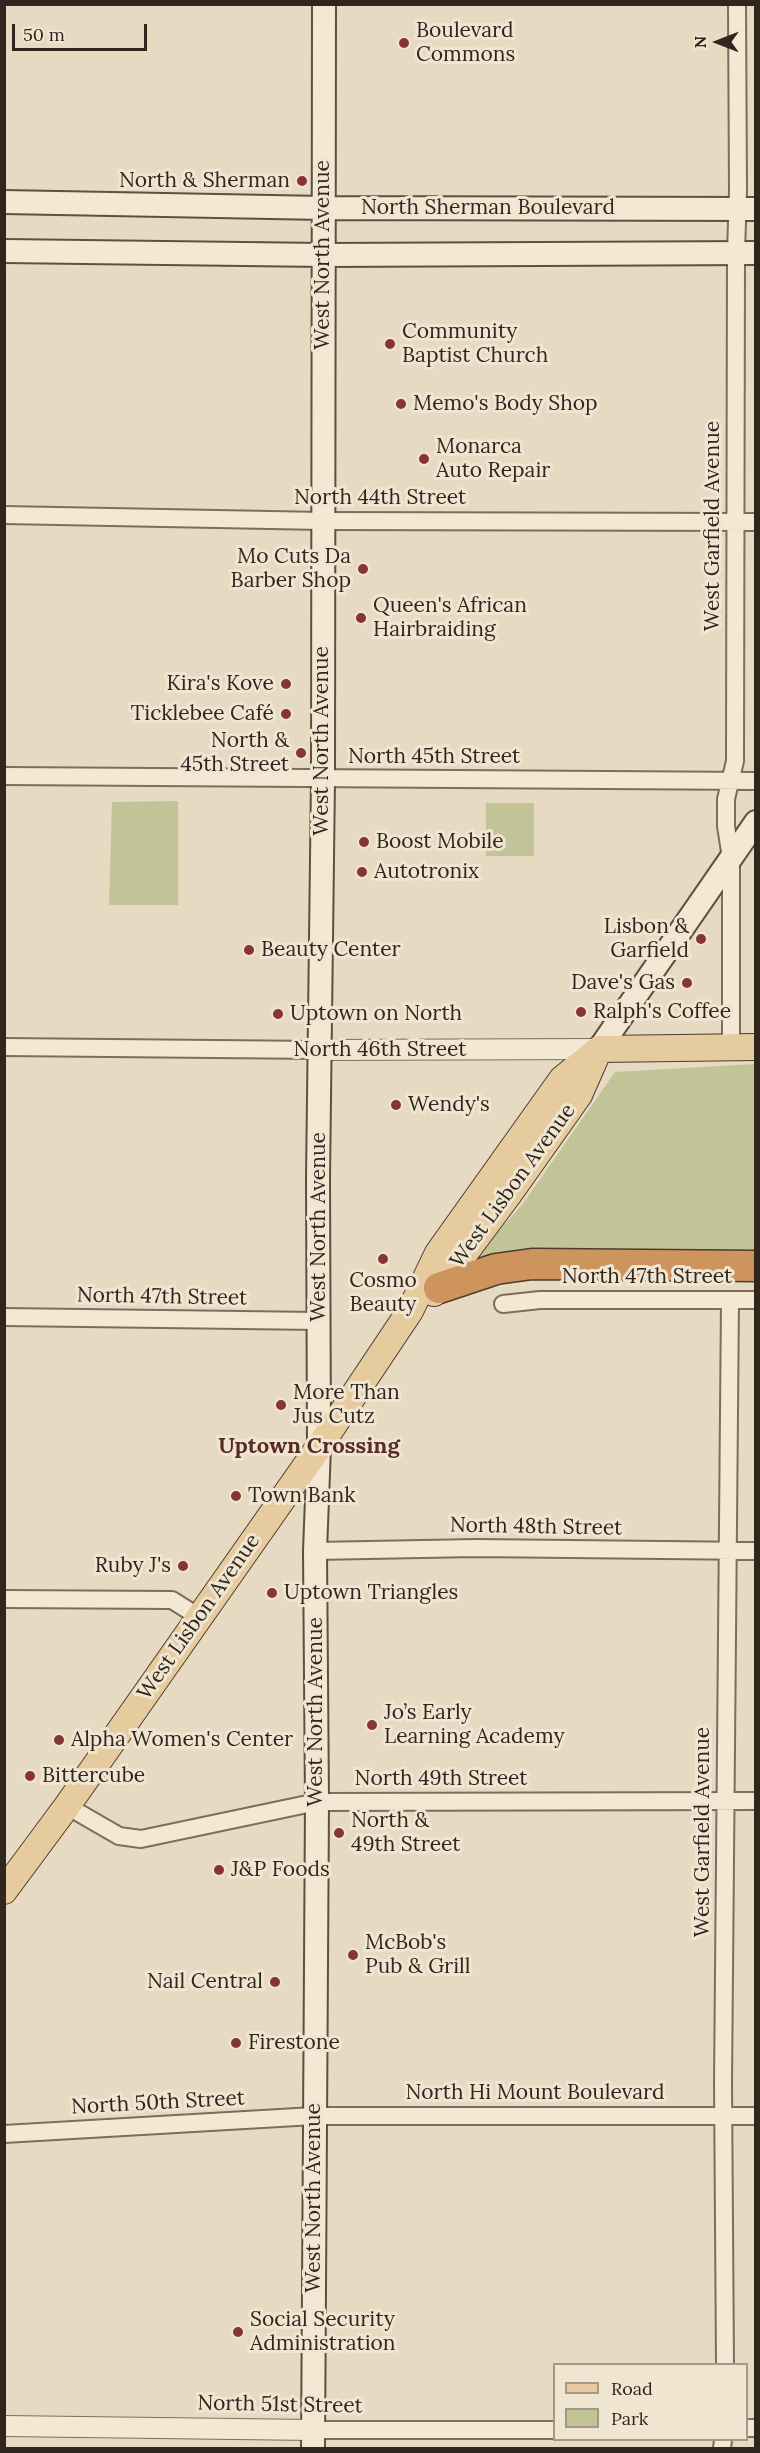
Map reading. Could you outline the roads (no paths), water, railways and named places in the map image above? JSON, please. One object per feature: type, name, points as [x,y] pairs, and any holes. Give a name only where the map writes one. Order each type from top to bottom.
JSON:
[{"type":"highway","points":[[439,1288],[496,1269],[532,1264],[756,1266]]},
{"type":"main road","name":"West North Avenue","points":[[313,2439],[317,1802],[315,1551],[319,1447],[323,779],[324,4]]},
{"type":"main road","name":"North Sherman Boulevard","points":[[4,202],[324,208],[746,210]]},
{"type":"main road","points":[[4,251],[324,255],[746,254]]},
{"type":"main road","name":"West Lisbon Avenue","points":[[410,1311],[439,1288],[579,1095],[599,1049],[756,822]]},
{"type":"main road","name":"North 46th Street","points":[[599,1049],[743,1047]]},
{"type":"main road","name":"West Lisbon Avenue","points":[[6,1886],[67,1806],[319,1447],[410,1311],[438,1253],[562,1079],[599,1049]]},
{"type":"street","name":"West Garfield Avenue","points":[[737,4],[746,254],[735,522],[735,761],[726,799],[726,826],[731,858],[743,1047]]},
{"type":"street","name":"North 44th Street","points":[[4,515],[323,521],[756,522]]},
{"type":"street","name":"North 45th Street","points":[[4,776],[756,781]]},
{"type":"street","name":"North 46th Street","points":[[4,1047],[320,1050],[599,1049]]},
{"type":"street","name":"North 47th Street","points":[[503,1304],[540,1300],[756,1300]]},
{"type":"street","name":"West Garfield Avenue","points":[[725,2363],[724,2115],[730,1300]]},
{"type":"street","name":"North 47th Street","points":[[4,1317],[319,1321]]},
{"type":"street","name":"North 48th Street","points":[[315,1551],[460,1548],[756,1551]]},
{"type":"street","points":[[4,1599],[172,1600],[199,1617]]},
{"type":"street","name":"North 49th Street","points":[[67,1806],[119,1836],[141,1839],[317,1802],[756,1801]]},
{"type":"street","name":"North Hi Mount Boulevard","points":[[314,2116],[756,2115]]},
{"type":"street","name":"North 50th Street","points":[[4,2134],[314,2116]]},
{"type":"street","name":"North 51st Street","points":[[4,2426],[313,2439],[553,2430]]},
{"type":"place","name":"Boulevard Commons","points":[[404,43]]},
{"type":"place","name":"North & Sherman","points":[[302,181]]},
{"type":"place","name":"Community Baptist Church","points":[[390,344]]},
{"type":"place","name":"Memo's Body Shop","points":[[401,404]]},
{"type":"place","name":"Monarca Auto Repair","points":[[424,459]]},
{"type":"place","name":"Mo Cuts Da Barber Shop","points":[[363,569]]},
{"type":"place","name":"Queen's African Hairbraiding","points":[[361,618]]},
{"type":"place","name":"Kira's Kove","points":[[286,684]]},
{"type":"place","name":"Ticklebee Café","points":[[286,714]]},
{"type":"place","name":"North & 45th Street","points":[[301,753]]},
{"type":"place","name":"Boost Mobile","points":[[364,842]]},
{"type":"place","name":"Autotronix","points":[[362,872]]},
{"type":"place","name":"Lisbon & Garfield","points":[[701,939]]},
{"type":"place","name":"Beauty Center","points":[[249,950]]},
{"type":"place","name":"Dave's Gas","points":[[687,983]]},
{"type":"place","name":"Ralph's Coffee","points":[[581,1012]]},
{"type":"place","name":"Uptown on North","points":[[278,1014]]},
{"type":"place","name":"Wendy's","points":[[396,1105]]},
{"type":"place","name":"Cosmo Beauty","points":[[383,1259]]},
{"type":"place","name":"More Than Jus Cutz","points":[[281,1405]]},
{"type":"place","name":"Town Bank","points":[[236,1496]]},
{"type":"place","name":"Ruby J's","points":[[183,1566]]},
{"type":"place","name":"Uptown Triangles","points":[[272,1593]]},
{"type":"place","name":"Jo’s Early Learning Academy","points":[[372,1725]]},
{"type":"place","name":"Alpha Women's Center","points":[[59,1740]]},
{"type":"place","name":"Bittercube","points":[[30,1776]]},
{"type":"place","name":"North & 49th Street","points":[[339,1833]]},
{"type":"place","name":"J&P Foods","points":[[219,1870]]},
{"type":"place","name":"McBob's Pub & Grill","points":[[353,1955]]},
{"type":"place","name":"Nail Central","points":[[275,1982]]},
{"type":"place","name":"Firestone","points":[[236,2043]]},
{"type":"place","name":"Social Security Administration","points":[[238,2332]]},
{"type":"district","name":"Uptown Crossing","points":[[309,1447]]}]
